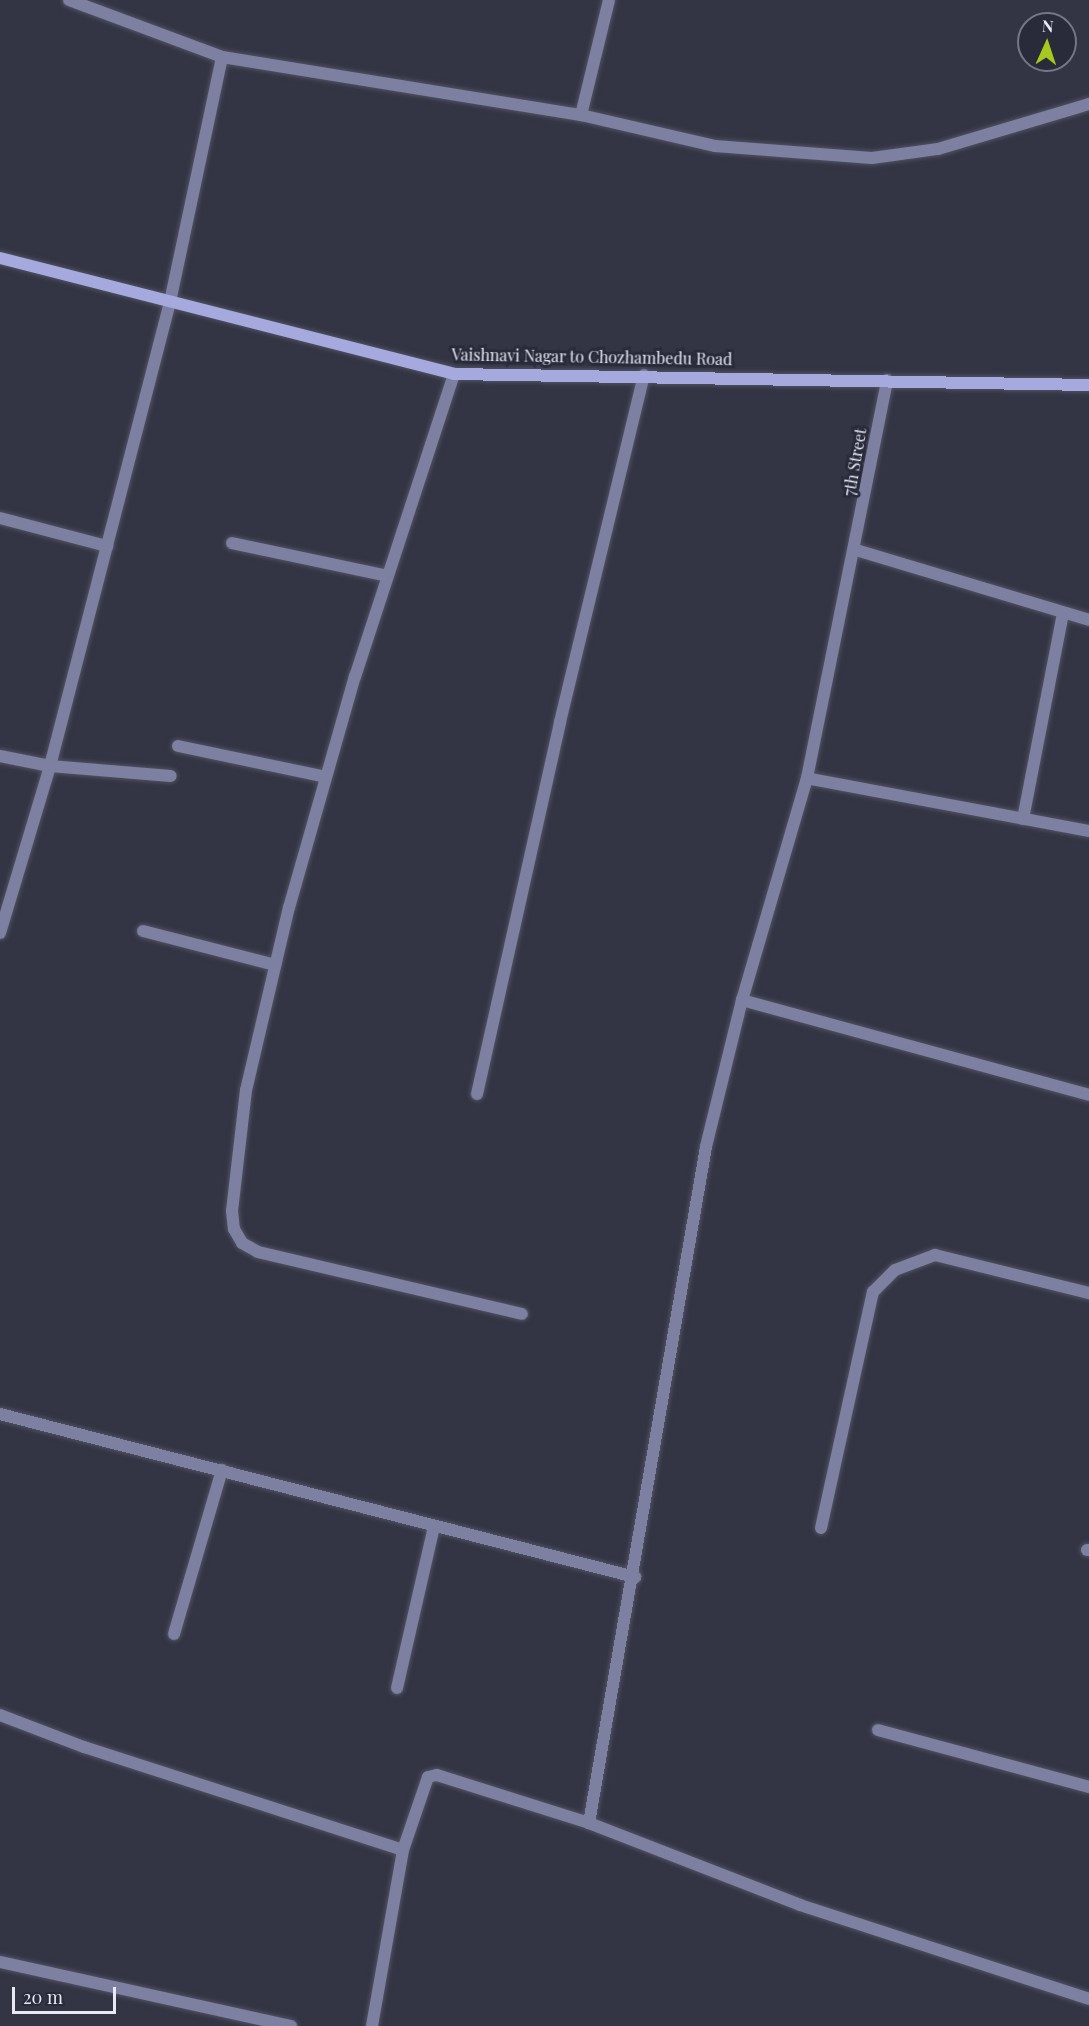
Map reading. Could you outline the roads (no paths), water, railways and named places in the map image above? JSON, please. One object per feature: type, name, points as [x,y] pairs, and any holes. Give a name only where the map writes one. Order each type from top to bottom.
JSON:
[{"type":"street","points":[[69,0],[222,57],[580,115],[715,146],[872,158],[938,149],[1089,104]]},
{"type":"street","points":[[580,115],[609,0]]},
{"type":"street","points":[[0,933],[50,766],[170,302],[222,57]]},
{"type":"street","name":"Vaishnavi Nagar to Chozhambedu Road","points":[[0,258],[454,374],[644,375],[1089,385]]},
{"type":"street","points":[[454,374],[326,777],[275,965],[246,1090],[232,1211],[234,1229],[242,1243],[258,1252],[522,1314]]},
{"type":"street","points":[[477,1094],[563,711],[644,375]]},
{"type":"street","name":"7th Street","points":[[589,1823],[634,1576],[706,1147],[742,1000],[807,778],[856,550],[887,380]]},
{"type":"street","points":[[0,518],[107,546]]},
{"type":"street","points":[[232,543],[388,576]]},
{"type":"street","points":[[856,550],[1089,620]]},
{"type":"street","points":[[1023,819],[1063,614]]},
{"type":"street","points":[[178,746],[326,777]]},
{"type":"street","points":[[0,756],[50,766],[171,776]]},
{"type":"street","points":[[807,778],[1089,831]]},
{"type":"street","points":[[143,932],[275,965]]},
{"type":"street","points":[[742,1000],[1089,1095]]},
{"type":"street","points":[[821,1528],[873,1292],[896,1270],[935,1255],[1089,1293]]},
{"type":"street","points":[[0,1414],[434,1527],[634,1576]]},
{"type":"street","points":[[174,1634],[222,1470]]},
{"type":"street","points":[[397,1688],[434,1527]]},
{"type":"street","points":[[0,1715],[84,1747],[403,1850]]},
{"type":"street","points":[[878,1730],[1089,1787]]},
{"type":"street","points":[[372,2026],[403,1850],[422,1785],[428,1778],[437,1775],[589,1823],[800,1905],[1089,1999]]},
{"type":"street","points":[[0,1962],[291,2026]]}]
